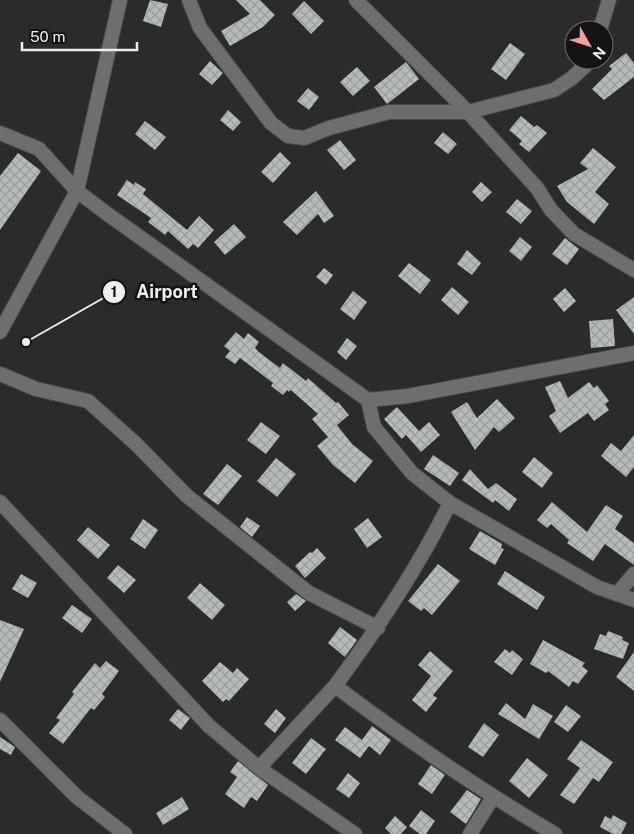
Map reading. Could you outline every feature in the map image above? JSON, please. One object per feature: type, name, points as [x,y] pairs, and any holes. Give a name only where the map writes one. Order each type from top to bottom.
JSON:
[{"type":"street","points":[[0,332],[77,191],[120,0]]},
{"type":"street","points":[[189,0],[206,36],[271,123],[288,136],[304,138],[330,128],[389,112],[468,112],[554,90],[581,70]]},
{"type":"street","points":[[356,0],[468,112],[537,188],[551,210],[574,234],[634,270]]},
{"type":"street","points":[[603,20],[609,0]]},
{"type":"street","points":[[0,132],[39,149],[77,191],[368,400],[408,396],[634,354]]},
{"type":"street","points":[[0,374],[36,389],[88,401],[136,444],[187,496],[301,587],[378,628]]},
{"type":"street","points":[[368,400],[374,427],[412,473],[450,503],[597,587],[634,600]]},
{"type":"street","points":[[0,502],[209,726],[259,768],[355,834]]},
{"type":"street","points":[[259,768],[335,686],[378,628],[450,503]]},
{"type":"street","points":[[617,594],[634,574]]},
{"type":"street","points":[[335,686],[404,738],[493,797],[556,834]]},
{"type":"street","points":[[0,720],[77,797],[125,834]]},
{"type":"street","points":[[470,834],[493,797]]},
{"type":"building","points":[[150,0],[168,4],[161,27],[143,21]]},
{"type":"building","points":[[236,0],[260,0],[275,15],[263,27],[230,46],[221,31],[250,14]]},
{"type":"building","points":[[304,1],[324,21],[311,34],[292,14]]},
{"type":"building","points":[[510,43],[525,54],[506,80],[491,69]]},
{"type":"building","points":[[626,53],[634,63],[634,77],[604,100],[592,89],[611,70],[614,70],[614,62]]},
{"type":"building","points":[[210,61],[223,73],[212,85],[199,74]]},
{"type":"building","points":[[406,62],[419,79],[387,104],[374,87]]},
{"type":"building","points":[[357,67],[370,81],[353,96],[340,82]]},
{"type":"building","points":[[308,88],[319,97],[309,110],[297,101]]},
{"type":"building","points":[[228,110],[241,122],[233,131],[220,120]]},
{"type":"building","points":[[521,116],[534,127],[537,125],[547,133],[529,152],[519,144],[522,141],[509,130]]},
{"type":"building","points":[[145,121],[166,137],[155,150],[135,134]]},
{"type":"building","points":[[443,132],[457,144],[448,154],[434,143]]},
{"type":"building","points":[[340,140],[356,160],[344,170],[327,150]]},
{"type":"building","points":[[593,148],[616,167],[595,192],[609,204],[594,224],[567,202],[557,186],[588,169],[580,163]]},
{"type":"building","points":[[280,152],[291,163],[273,183],[261,172]]},
{"type":"building","points":[[18,153],[41,171],[0,230],[0,176]]},
{"type":"building","points":[[127,180],[134,185],[135,182],[146,189],[143,194],[187,230],[199,216],[214,230],[198,248],[193,244],[188,249],[168,231],[165,235],[148,222],[151,218],[117,195]]},
{"type":"building","points":[[481,182],[492,192],[482,202],[472,192]]},
{"type":"building","points":[[316,191],[334,216],[324,223],[318,214],[297,235],[283,222]]},
{"type":"building","points":[[517,199],[532,211],[521,224],[506,212]]},
{"type":"building","points":[[234,224],[246,237],[225,255],[214,242]]},
{"type":"building","points":[[520,237],[532,247],[521,261],[509,251]]},
{"type":"building","points":[[565,238],[579,249],[567,265],[552,254]]},
{"type":"building","points":[[467,250],[481,263],[472,275],[457,264]]},
{"type":"building","points":[[409,263],[431,280],[420,294],[398,276]]},
{"type":"building","points":[[324,268],[333,275],[326,285],[316,277]]},
{"type":"building","points":[[452,287],[469,302],[458,315],[441,300]]},
{"type":"building","points":[[565,288],[576,301],[564,312],[553,299]]},
{"type":"building","points":[[353,291],[367,302],[354,320],[340,309]]},
{"type":"building","points":[[634,297],[634,334],[616,310]]},
{"type":"building","points":[[613,319],[615,346],[591,348],[589,321]]},
{"type":"building","points":[[236,332],[244,339],[248,333],[259,342],[255,348],[260,353],[280,368],[283,363],[306,381],[308,378],[336,403],[338,402],[349,415],[337,425],[352,444],[373,461],[355,483],[333,465],[317,446],[328,437],[312,419],[318,414],[291,390],[289,392],[287,390],[283,395],[271,386],[273,383],[240,358],[235,364],[225,357],[230,351],[224,346]]},
{"type":"building","points":[[347,338],[357,346],[346,360],[337,352]]},
{"type":"building","points":[[560,381],[568,398],[589,382],[594,388],[597,385],[609,401],[605,404],[609,410],[594,421],[588,413],[560,433],[549,416],[556,411],[545,387]]},
{"type":"building","points":[[497,399],[515,418],[499,432],[494,427],[475,450],[451,412],[467,402],[477,418]]},
{"type":"building","points":[[397,407],[419,431],[429,422],[440,435],[421,452],[406,435],[402,439],[384,419]]},
{"type":"building","points":[[261,422],[280,436],[266,454],[247,440]]},
{"type":"building","points":[[634,435],[634,467],[626,477],[601,456],[611,443],[621,451]]},
{"type":"building","points":[[433,455],[459,473],[450,486],[424,469]]},
{"type":"building","points":[[534,457],[553,473],[542,488],[522,472]]},
{"type":"building","points":[[276,458],[296,474],[277,497],[257,481]]},
{"type":"building","points":[[227,464],[242,476],[218,505],[203,494]]},
{"type":"building","points":[[470,469],[488,489],[496,483],[517,499],[509,511],[495,500],[493,503],[462,480]]},
{"type":"building","points":[[552,502],[587,532],[606,505],[623,516],[615,529],[634,543],[634,565],[605,544],[593,561],[567,543],[569,540],[551,524],[547,528],[537,520]]},
{"type":"building","points":[[247,517],[260,526],[252,537],[240,527]]},
{"type":"building","points":[[368,518],[382,537],[367,548],[354,529]]},
{"type":"building","points":[[143,519],[158,530],[145,549],[130,539]]},
{"type":"building","points":[[88,527],[110,545],[98,559],[77,540]]},
{"type":"building","points":[[480,531],[502,544],[501,548],[504,549],[495,565],[469,549]]},
{"type":"building","points":[[317,548],[326,558],[305,578],[295,566]]},
{"type":"building","points":[[438,564],[460,581],[432,615],[424,608],[421,611],[408,601]]},
{"type":"building","points":[[118,565],[136,580],[124,593],[107,578]]},
{"type":"building","points":[[505,571],[545,597],[537,610],[497,584]]},
{"type":"building","points":[[21,574],[37,583],[28,598],[12,589]]},
{"type":"building","points":[[200,583],[225,605],[212,620],[187,598]]},
{"type":"building","points":[[296,594],[306,601],[295,611],[287,602]]},
{"type":"building","points":[[72,605],[92,619],[82,633],[62,618]]},
{"type":"building","points":[[0,620],[24,629],[0,682]]},
{"type":"building","points":[[340,627],[357,640],[345,657],[328,643]]},
{"type":"building","points":[[608,631],[623,637],[622,640],[629,643],[623,659],[594,649],[600,634],[606,636]]},
{"type":"building","points":[[543,640],[585,663],[582,666],[588,671],[578,684],[573,681],[569,687],[548,671],[546,673],[530,664]]},
{"type":"building","points":[[505,649],[510,653],[512,650],[523,659],[512,675],[494,662]]},
{"type":"building","points":[[430,651],[453,671],[433,695],[437,698],[426,712],[412,700],[431,676],[418,665]]},
{"type":"building","points":[[634,652],[634,691],[616,677]]},
{"type":"building","points":[[106,661],[119,671],[102,694],[105,697],[94,710],[91,708],[63,744],[49,733],[60,720],[56,718],[74,694],[72,692],[95,663],[100,668]]},
{"type":"building","points":[[220,662],[233,673],[237,668],[249,679],[229,701],[226,699],[223,702],[202,681]]},
{"type":"building","points":[[506,703],[525,719],[533,704],[553,716],[539,739],[498,714]]},
{"type":"building","points":[[566,705],[581,716],[568,732],[554,722]]},
{"type":"building","points":[[178,709],[190,718],[181,730],[169,720]]},
{"type":"building","points":[[276,709],[286,718],[275,733],[264,724]]},
{"type":"building","points":[[484,723],[499,735],[483,757],[468,747]]},
{"type":"building","points":[[372,726],[391,740],[380,755],[369,746],[360,758],[335,740],[345,727],[362,740]]},
{"type":"building","points":[[0,737],[15,747],[11,755],[0,749]]},
{"type":"building","points":[[311,738],[326,749],[306,774],[292,763]]},
{"type":"building","points":[[581,740],[613,762],[599,782],[593,778],[574,804],[560,795],[580,768],[567,759]]},
{"type":"building","points":[[527,758],[548,775],[529,798],[509,781]]},
{"type":"building","points":[[238,761],[268,785],[257,801],[251,797],[244,808],[225,794],[237,777],[230,772]]},
{"type":"building","points":[[431,765],[445,775],[432,794],[418,784]]},
{"type":"building","points":[[348,773],[360,783],[349,798],[336,789]]},
{"type":"building","points":[[467,790],[481,799],[466,824],[450,812]]},
{"type":"building","points":[[182,797],[189,809],[163,825],[156,813]]},
{"type":"building","points":[[421,810],[435,821],[426,834],[420,834],[409,826]]},
{"type":"building","points":[[613,815],[627,823],[621,834],[613,834],[600,827],[605,816],[611,819]]},
{"type":"building","points":[[395,816],[407,827],[401,834],[391,834],[385,828]]},
{"type":"place","name":"Airport","points":[[26,342]]}]
